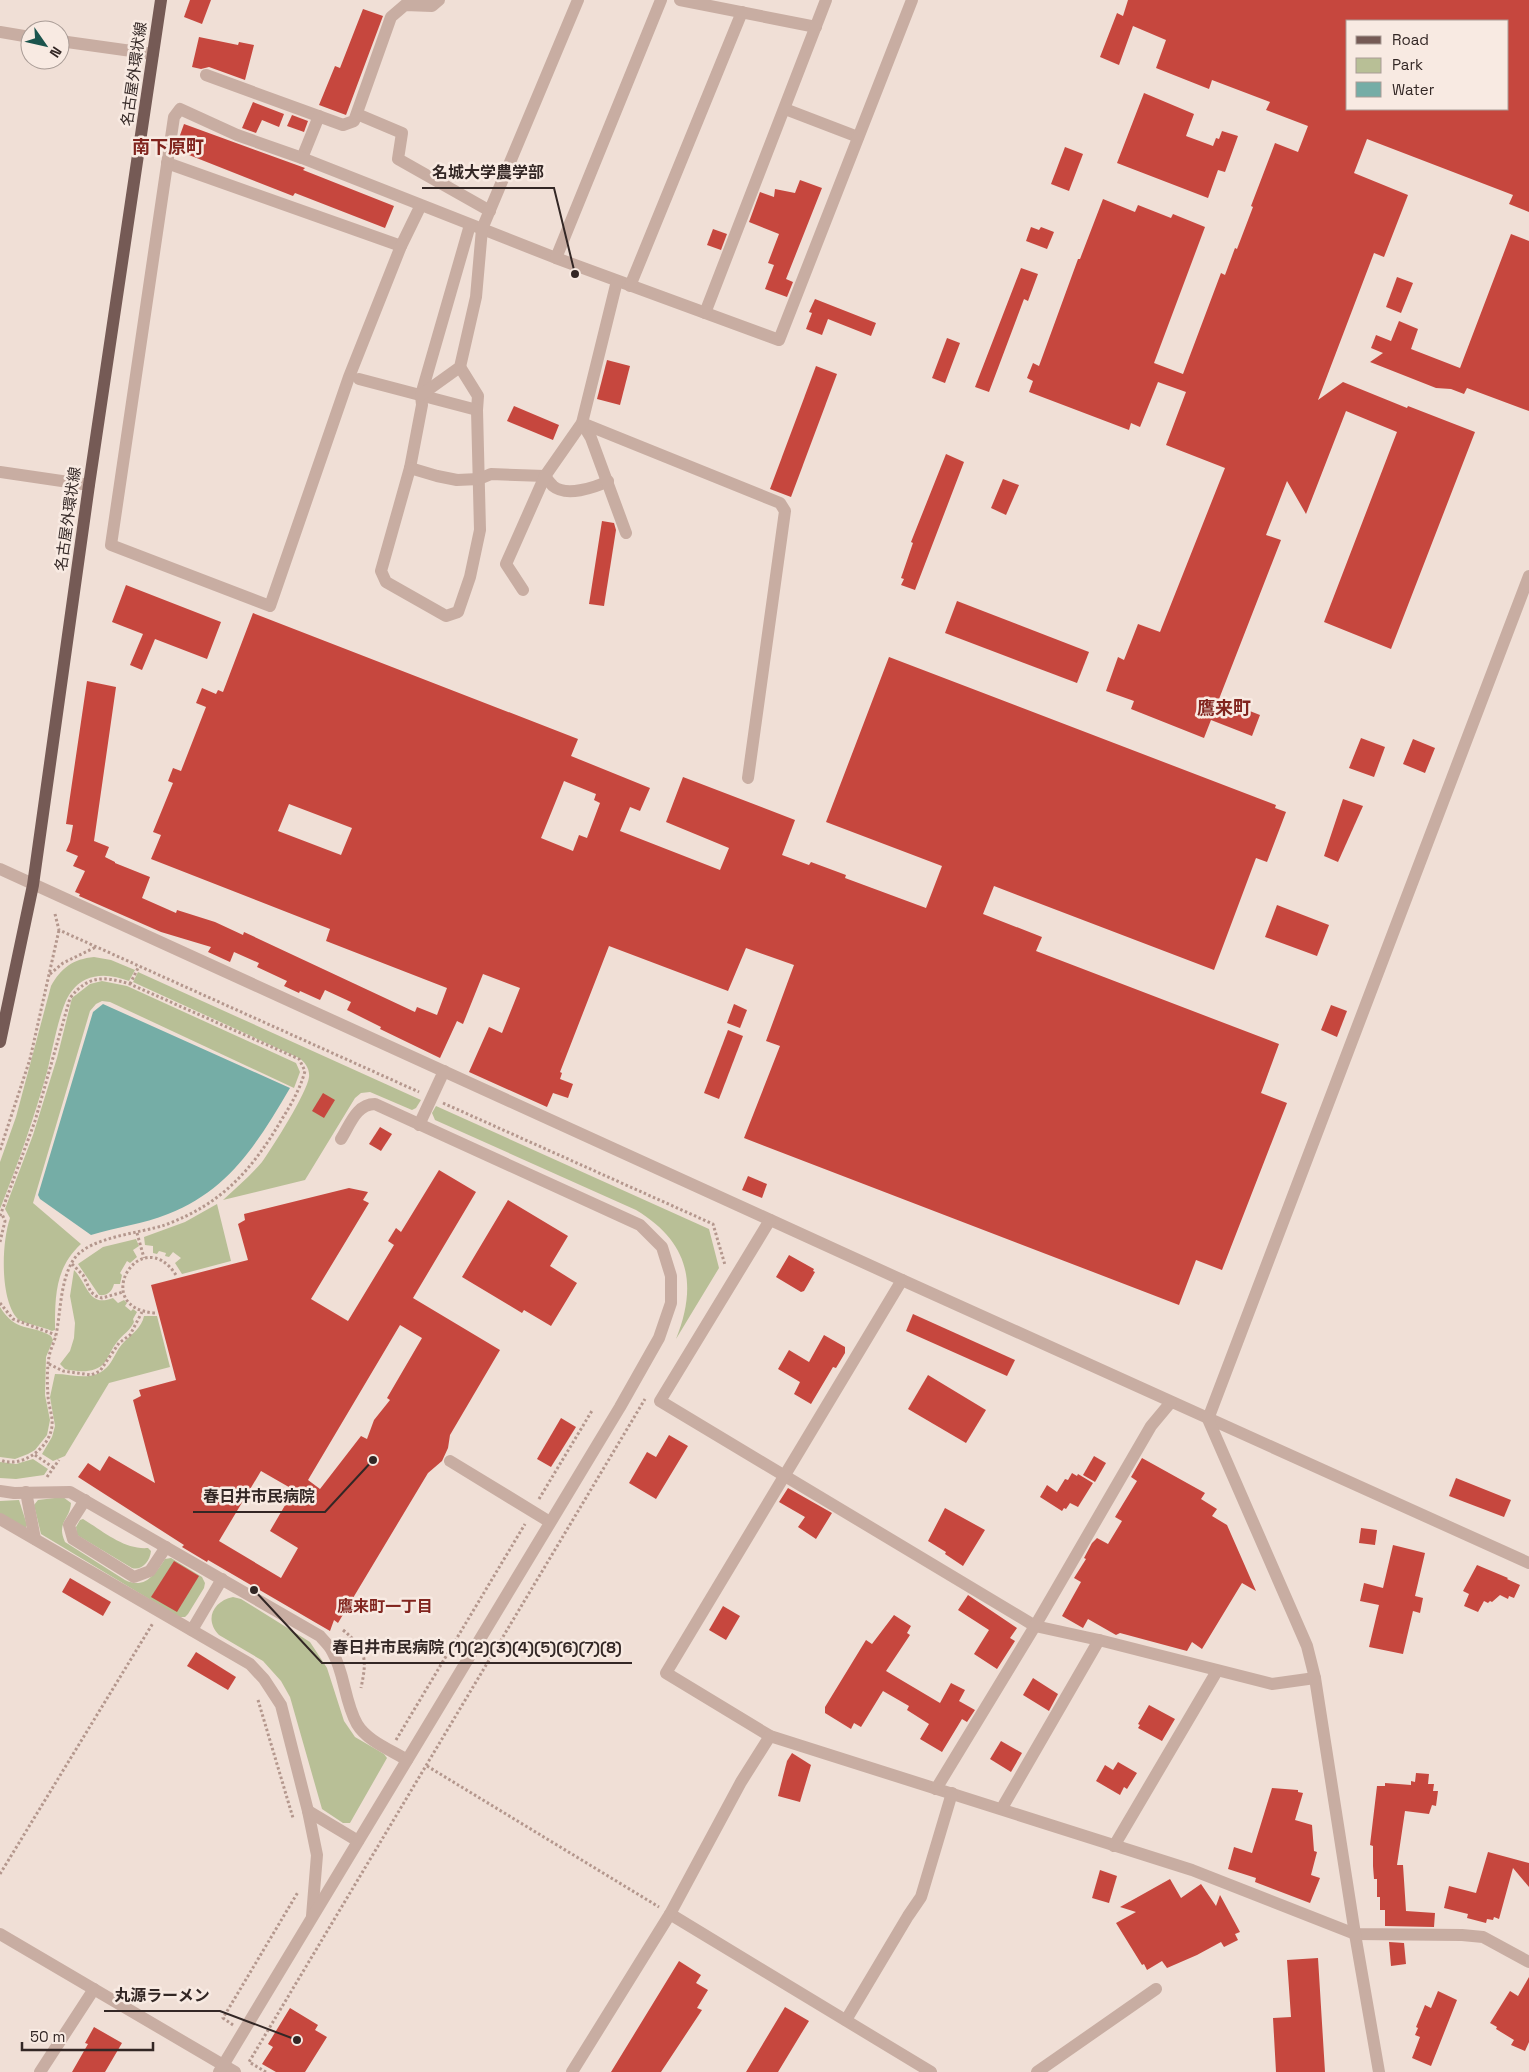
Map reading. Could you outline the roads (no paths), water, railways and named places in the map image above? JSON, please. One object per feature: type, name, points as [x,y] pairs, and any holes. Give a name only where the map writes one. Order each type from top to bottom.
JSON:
[{"type":"main road","name":"名古屋外環状線","points":[[0,1042],[33,885],[89,485],[161,0]]},
{"type":"street","points":[[206,74],[343,125],[354,121],[391,17],[405,6],[432,6],[439,0]]},
{"type":"street","points":[[460,367],[478,396],[480,530],[470,577],[458,612],[446,616],[386,582],[381,571],[410,468],[422,405],[421,394],[476,227],[490,211],[578,0]]},
{"type":"street","points":[[556,258],[661,0]]},
{"type":"street","points":[[680,0],[816,27]]},
{"type":"street","points":[[704,313],[826,0]]},
{"type":"street","points":[[421,205],[400,246],[349,377],[270,606],[112,545],[174,118],[180,108],[237,135],[302,158],[630,286],[779,340],[912,0]]},
{"type":"street","points":[[630,286],[742,12]]},
{"type":"street","points":[[0,32],[20,35]]},
{"type":"street","points":[[70,42],[153,54]]},
{"type":"street","points":[[785,109],[858,137]]},
{"type":"street","points":[[356,114],[402,133],[398,158],[490,211]]},
{"type":"street","points":[[302,158],[319,116]]},
{"type":"street","points":[[167,163],[400,246]]},
{"type":"street","points":[[421,394],[460,367],[476,297],[476,227]]},
{"type":"street","points":[[522,590],[506,564],[545,476],[582,423],[617,281]]},
{"type":"street","points":[[359,379],[477,410]]},
{"type":"street","points":[[582,423],[591,438],[626,533]]},
{"type":"street","points":[[582,423],[780,503],[785,511],[748,778]]},
{"type":"street","points":[[410,468],[457,480],[479,479],[491,474],[545,476],[554,487],[565,491],[595,488],[608,481]]},
{"type":"street","points":[[0,472],[89,485]]},
{"type":"street","points":[[1379,2072],[1355,1934],[1316,1678],[1307,1646],[1208,1419],[1529,576]]},
{"type":"street","points":[[0,868],[33,885],[1208,1419],[1529,1562]]},
{"type":"street","points":[[419,1125],[444,1071]]},
{"type":"street","points":[[221,2068],[620,1407],[659,1338],[671,1303],[671,1276],[662,1247],[640,1225],[376,1104],[366,1104],[359,1110],[340,1139]]},
{"type":"street","points":[[770,1220],[660,1402],[1035,1626],[1100,1640],[1272,1684],[1316,1678]]},
{"type":"street","points":[[902,1280],[666,1673],[770,1736],[1002,1808],[1192,1870],[1355,1934],[1462,1935],[1483,1937],[1529,1962]]},
{"type":"street","points":[[936,1789],[1035,1626],[1151,1426],[1171,1402]]},
{"type":"street","points":[[450,1461],[550,1522]]},
{"type":"street","points":[[0,1491],[70,1492],[320,1636],[332,1651],[340,1671],[348,1702],[358,1725],[370,1738],[407,1760]]},
{"type":"street","points":[[26,1492],[35,1539]]},
{"type":"street","points":[[84,1500],[69,1525],[73,1539],[134,1577],[150,1572],[166,1547]]},
{"type":"street","points":[[0,1519],[250,1664],[264,1679],[280,1705],[308,1811],[317,1855],[312,1919]]},
{"type":"street","points":[[192,1630],[222,1579]]},
{"type":"street","points":[[1002,1808],[1100,1640]]},
{"type":"street","points":[[1114,1846],[1217,1671]]},
{"type":"street","points":[[572,2072],[670,1914],[741,1782],[770,1736]]},
{"type":"street","points":[[846,2020],[908,1916],[922,1897],[952,1793]]},
{"type":"street","points":[[308,1811],[358,1841]]},
{"type":"street","points":[[670,1914],[846,2020],[926,2071]]},
{"type":"street","points":[[0,1934],[94,1989],[221,2068],[235,2072]]},
{"type":"street","points":[[40,2072],[94,1989]]},
{"type":"street","points":[[1037,2072],[1156,1989]]},
{"type":"water","points":[[103,1004],[290,1088],[254,1145],[225,1178],[209,1192],[190,1204],[168,1214],[91,1235],[40,1199],[38,1195],[93,1012]]},
{"type":"place","name":"名城大学農学部","points":[[575,274]]},
{"type":"place","name":"春日井市民病院","points":[[373,1460]]},
{"type":"place","name":"春日井市民病院 (1)(2)(3)(4)(5)(6)(7)(8)","points":[[254,1590]]},
{"type":"place","name":"丸源ラーメン","points":[[297,2040]]},
{"type":"district","name":"南下原町","points":[[168,147]]},
{"type":"district","name":"鷹来町","points":[[1224,708]]},
{"type":"district","name":"鷹来町一丁目","points":[[385,1606]]}]
